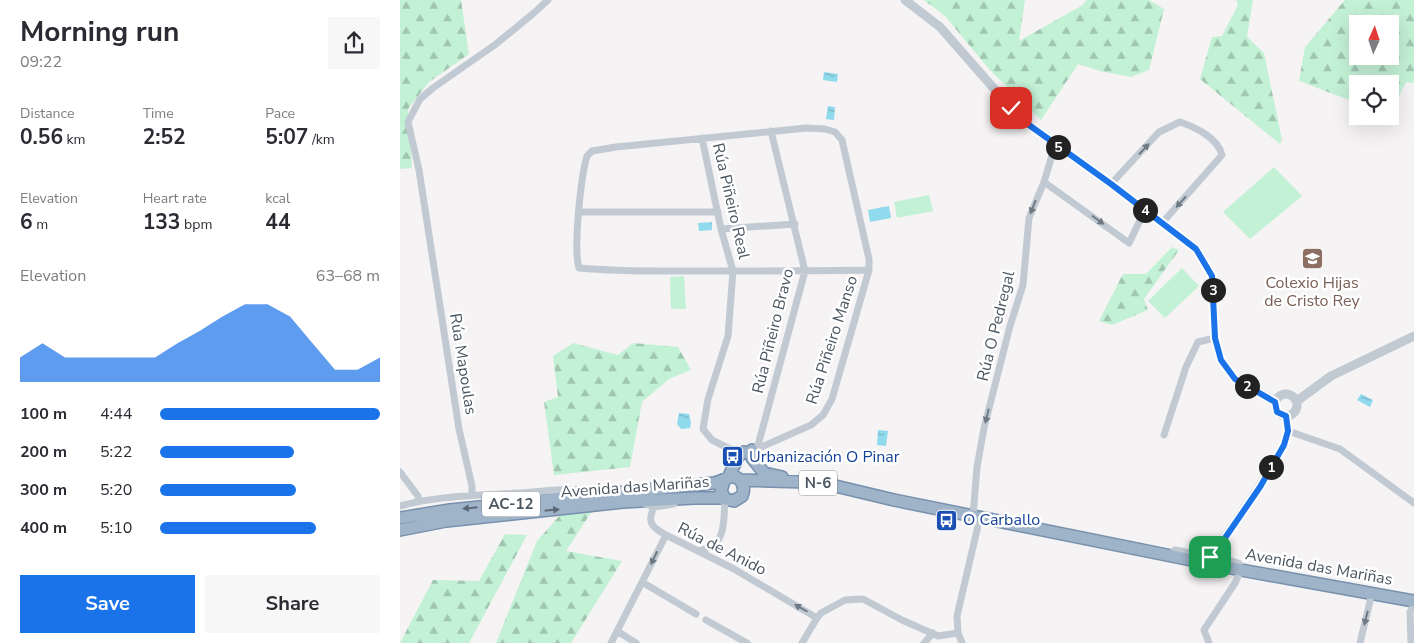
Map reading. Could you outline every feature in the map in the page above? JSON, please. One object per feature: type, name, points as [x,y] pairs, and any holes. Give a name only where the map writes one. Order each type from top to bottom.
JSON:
[{"type":"highway","points":[[725,498],[721,491],[739,455],[751,452]]},
{"type":"highway","points":[[742,496],[744,486],[738,471],[751,452]]},
{"type":"highway","points":[[751,452],[764,473],[808,482]]},
{"type":"highway","name":"AC-12","points":[[726,480],[734,477],[740,480]]},
{"type":"highway","name":"Avenida das Mariñas","points":[[400,518],[450,510],[623,493],[726,480]]},
{"type":"highway","name":"Avenida das Mariñas","points":[[740,480],[808,482],[1240,570],[1414,602]]},
{"type":"highway","name":"Avenida das Mariñas","points":[[742,496],[764,488],[786,486],[894,500]]},
{"type":"highway","name":"AC-12","points":[[725,498],[734,501],[742,496]]},
{"type":"highway","name":"Avenida das Mariñas","points":[[400,530],[446,521],[638,501],[725,498]]},
{"type":"street","name":"Rúa Mapoulas","points":[[472,494],[472,486],[459,429],[419,170],[408,122],[420,99],[496,44],[548,0]]},
{"type":"street","points":[[905,0],[940,27],[1011,108],[1029,125],[1111,184],[1196,249],[1212,276],[1215,338],[1221,360],[1235,379],[1275,402]]},
{"type":"street","points":[[1111,184],[1159,132],[1180,122],[1193,127],[1217,144],[1222,155],[1162,223]]},
{"type":"street","name":"Rúa Piñeiro Manso","points":[[733,271],[607,271],[579,268],[576,259],[579,212],[587,156],[592,151],[806,128],[826,129],[835,132],[842,140],[867,250],[869,270],[832,398],[824,415],[811,426],[751,452]]},
{"type":"street","name":"Rúa Piñeiro Bravo","points":[[751,452],[805,271],[772,131]]},
{"type":"street","name":"Rúa Piñeiro Real","points":[[702,138],[721,229],[733,271]]},
{"type":"street","name":"Rúa O Pedregal","points":[[958,633],[957,616],[973,553],[977,516],[977,466],[984,428],[1010,326],[1023,285],[1029,218],[1044,182],[1055,145]]},
{"type":"street","points":[[1044,182],[1129,243],[1144,210]]},
{"type":"street","points":[[579,212],[718,212]]},
{"type":"street","points":[[721,229],[794,224]]},
{"type":"street","points":[[751,452],[736,451],[719,444],[706,434],[703,429],[708,399],[728,336],[733,271],[869,270]]},
{"type":"street","points":[[1297,401],[1331,376],[1414,336]]},
{"type":"street","points":[[1164,435],[1186,367],[1198,342],[1215,338]]},
{"type":"street","points":[[1285,393],[1292,395],[1297,401],[1296,411],[1286,416],[1277,412],[1275,402],[1279,396],[1285,393]]},
{"type":"street","points":[[1125,546],[1150,546],[1206,557],[1214,554],[1260,487],[1284,445],[1288,431],[1286,416]]},
{"type":"street","points":[[1288,431],[1340,449],[1414,503]]},
{"type":"street","points":[[400,472],[418,496],[419,501]]},
{"type":"street","name":"Avenida das Mariñas","points":[[400,506],[419,501],[472,494],[580,488],[623,493]]},
{"type":"street","points":[[638,501],[654,507],[684,503],[694,498]]},
{"type":"street","points":[[698,551],[709,549],[719,541],[723,528],[725,498]]},
{"type":"street","points":[[654,507],[650,516],[651,523],[658,531],[666,535]]},
{"type":"street","name":"Rúa de Anido","points":[[611,643],[666,535],[734,569],[817,618]]},
{"type":"street","points":[[1220,544],[1220,551],[1224,560],[1293,575],[1303,581]]},
{"type":"street","points":[[1209,643],[1204,630],[1235,583],[1240,570]]},
{"type":"street","points":[[642,582],[696,614]]},
{"type":"street","points":[[1360,643],[1372,593]]},
{"type":"street","points":[[802,643],[822,612],[846,600],[863,599],[902,620],[938,636],[958,633],[962,643]]},
{"type":"street","points":[[1410,643],[1410,612],[1414,606]]},
{"type":"street","points":[[706,620],[747,643]]},
{"type":"street","points":[[617,632],[636,643]]},
{"type":"street","points":[[924,643],[933,633]]},
{"type":"green space","points":[[400,0],[461,0],[469,54],[429,82],[408,109],[412,168],[400,169]]},
{"type":"green space","points":[[924,0],[1025,0],[1019,41],[1081,6],[1087,0],[1149,0],[1164,9],[1149,70],[1131,77],[1100,71],[1078,64],[1041,120],[990,70],[945,16]]},
{"type":"green space","points":[[1236,0],[1253,0],[1247,37],[1264,53],[1282,140],[1280,144],[1200,79],[1212,37],[1222,36],[1238,5]]},
{"type":"green space","points":[[1345,0],[1414,0],[1414,83],[1406,82],[1399,96],[1399,75],[1349,75],[1349,100],[1299,81],[1305,47]]},
{"type":"green space","points":[[1274,167],[1302,196],[1250,239],[1223,212]]},
{"type":"green space","points":[[929,195],[933,211],[897,218],[894,202]]},
{"type":"green space","points":[[1172,247],[1179,250],[1144,299],[1148,310],[1112,325],[1099,321],[1123,274],[1146,274]]},
{"type":"green space","points":[[1182,268],[1199,286],[1165,318],[1148,301]]},
{"type":"green space","points":[[684,276],[686,309],[671,309],[670,277]]},
{"type":"green space","points":[[573,343],[618,355],[633,343],[678,347],[691,370],[669,379],[642,402],[630,467],[554,475],[544,402],[558,397],[553,356]]},
{"type":"green space","points":[[592,511],[566,551],[622,561],[571,643],[496,643],[537,541],[561,514]]},
{"type":"green space","points":[[505,534],[527,535],[469,643],[400,643],[433,580],[479,581]]},
{"type":"water","points":[[824,72],[838,74],[837,82],[823,80]]},
{"type":"water","points":[[828,106],[835,107],[834,120],[826,119]]},
{"type":"water","points":[[889,206],[891,218],[870,222],[868,210]]},
{"type":"water","points":[[712,222],[712,230],[699,231],[698,223]]},
{"type":"water","points":[[1361,394],[1373,400],[1370,407],[1357,400]]},
{"type":"water","points":[[679,413],[689,414],[690,428],[681,429],[677,424]]},
{"type":"water","points":[[878,430],[888,431],[886,446],[877,445]]},
{"type":"place","name":"Colexio Hijas de Cristo Rey","points":[[1312,259]]},
{"type":"place","name":"Urbanización O Pinar","points":[[733,457]]},
{"type":"place","name":"O Carballo","points":[[947,520]]},
{"type":"route","points":[[1011,108],[1055,145],[1111,184],[1196,249],[1212,276],[1215,338],[1221,360],[1235,379],[1275,402],[1277,412],[1286,416],[1288,431],[1284,445],[1260,487],[1214,554],[1210,557]]}]
